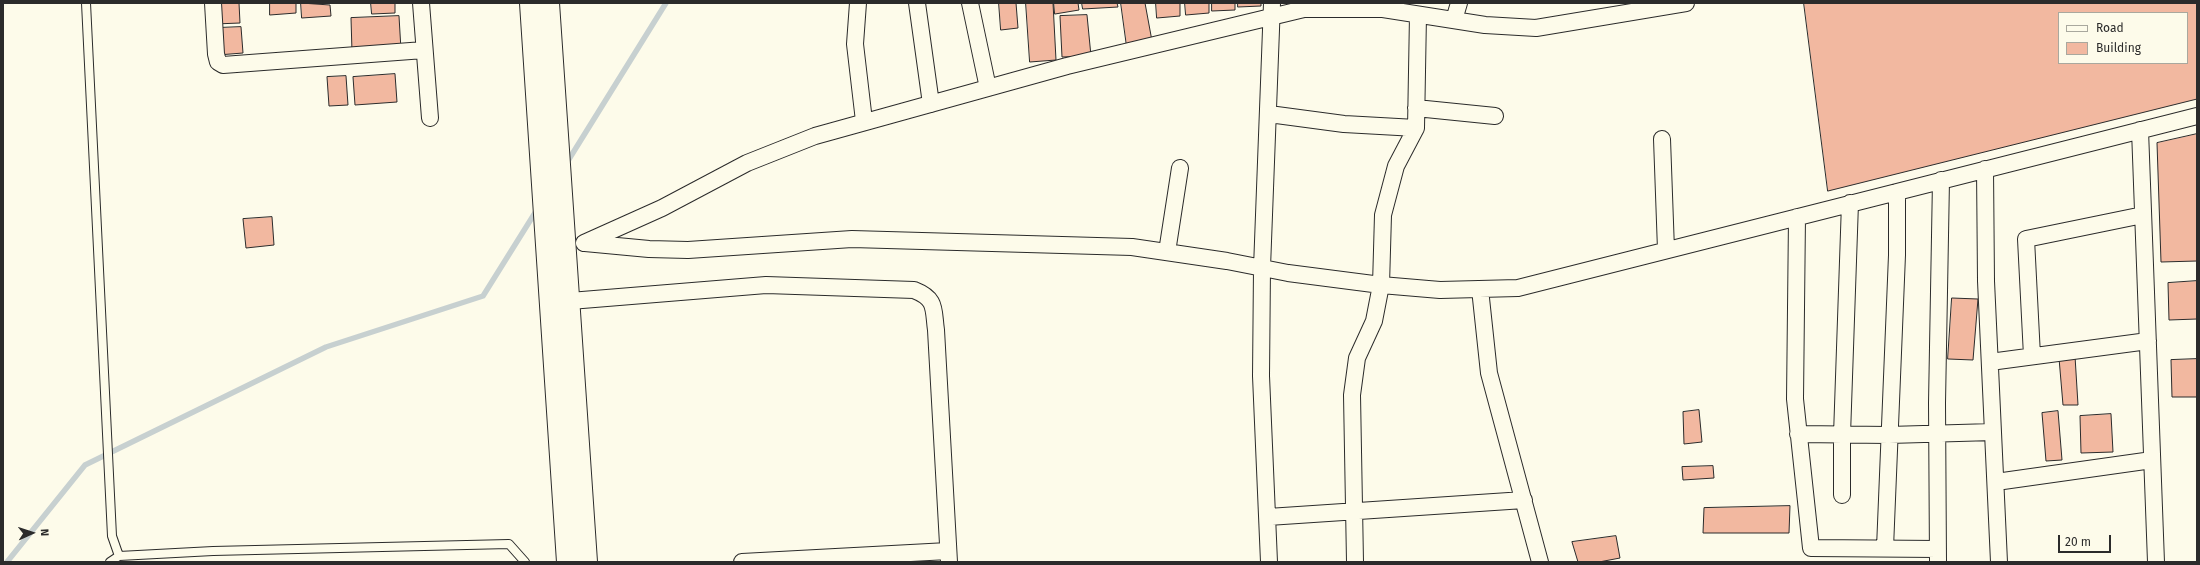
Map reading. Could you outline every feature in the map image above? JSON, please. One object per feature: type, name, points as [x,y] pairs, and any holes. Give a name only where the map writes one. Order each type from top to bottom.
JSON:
[{"type":"street","points":[[213,3],[216,54],[218,62],[223,65],[424,50]]},
{"type":"street","points":[[421,3],[430,118]]},
{"type":"street","points":[[530,3],[567,562]]},
{"type":"street","points":[[550,3],[560,157],[573,242],[570,301],[587,562]]},
{"type":"street","points":[[858,3],[855,44],[864,121]]},
{"type":"street","points":[[917,3],[931,104]]},
{"type":"street","points":[[970,3],[988,88]]},
{"type":"street","points":[[1454,20],[1459,3]]},
{"type":"street","points":[[573,242],[662,208],[746,163],[815,136],[864,121],[1272,10],[1352,6],[1383,9],[1485,25],[1536,28],[1686,3]]},
{"type":"street","points":[[1270,562],[1260,376],[1262,268],[1272,10]]},
{"type":"street","points":[[1355,562],[1352,395],[1357,358],[1374,321],[1381,286],[1383,215],[1396,166],[1416,128],[1418,15]]},
{"type":"street","points":[[1416,108],[1495,116]]},
{"type":"street","points":[[1269,114],[1344,124],[1416,128]]},
{"type":"street","points":[[547,242],[573,242],[650,250],[688,250],[852,239],[1132,247],[1381,286],[1440,290],[1518,288],[2197,116]]},
{"type":"street","points":[[2140,130],[2156,562]]},
{"type":"street","points":[[1662,139],[1666,250]]},
{"type":"street","points":[[541,162],[560,157]]},
{"type":"street","points":[[1167,252],[1180,168]]},
{"type":"street","points":[[1985,169],[1990,362],[2000,562]]},
{"type":"street","points":[[1797,217],[1795,398],[1811,548],[1884,548],[1938,555],[1937,433],[1941,180]]},
{"type":"street","points":[[1884,548],[1897,255],[1897,192]]},
{"type":"street","points":[[1842,495],[1842,435],[1850,203]]},
{"type":"street","points":[[2032,356],[2026,238],[2143,215]]},
{"type":"street","points":[[570,301],[766,285],[914,290],[926,294],[932,302],[936,330],[948,556],[742,562]]},
{"type":"street","points":[[1480,289],[1489,373],[1540,562]]},
{"type":"street","points":[[1990,362],[2148,341]]},
{"type":"street","points":[[1798,434],[1889,436],[1993,432]]},
{"type":"street","points":[[1996,482],[2152,460]]},
{"type":"street","points":[[1268,518],[1524,500]]},
{"type":"lane","points":[[86,3],[112,536],[119,556]]},
{"type":"lane","points":[[110,562],[119,556],[213,551],[509,544],[525,562]]},
{"type":"building","points":[[215,3],[239,3],[240,23],[215,24]]},
{"type":"building","points":[[270,3],[296,3],[296,13],[270,15]]},
{"type":"building","points":[[301,3],[330,5],[331,16],[302,18]]},
{"type":"building","points":[[371,3],[395,3],[395,13],[372,14]]},
{"type":"building","points":[[999,3],[1016,3],[1018,28],[1001,30]]},
{"type":"building","points":[[1026,3],[1053,3],[1056,60],[1030,62]]},
{"type":"building","points":[[1054,3],[1078,3],[1079,10],[1055,14]]},
{"type":"building","points":[[1082,3],[1117,3],[1118,7],[1083,9]]},
{"type":"building","points":[[1121,3],[1145,3],[1152,41],[1127,47]]},
{"type":"building","points":[[1156,3],[1180,3],[1180,16],[1157,18]]},
{"type":"building","points":[[1185,3],[1209,3],[1209,13],[1186,15]]},
{"type":"building","points":[[1212,3],[1235,3],[1235,10],[1212,11]]},
{"type":"building","points":[[1238,3],[1261,3],[1261,6],[1238,7]]},
{"type":"building","points":[[1804,3],[2197,3],[2197,99],[1828,191]]},
{"type":"building","points":[[1087,15],[1091,56],[1062,57],[1060,16]]},
{"type":"building","points":[[399,16],[401,50],[352,52],[351,18]]},
{"type":"building","points":[[241,27],[243,53],[218,55],[217,28]]},
{"type":"building","points":[[395,74],[397,102],[355,105],[353,77]]},
{"type":"building","points":[[346,76],[348,105],[329,106],[327,77]]},
{"type":"building","points":[[2197,134],[2197,261],[2161,262],[2157,143]]},
{"type":"building","points":[[272,217],[274,245],[246,248],[243,219]]},
{"type":"building","points":[[2197,281],[2197,319],[2169,320],[2168,283]]},
{"type":"building","points":[[1952,298],[1978,299],[1973,360],[1948,359]]},
{"type":"building","points":[[2075,356],[2078,405],[2063,405],[2059,358]]},
{"type":"building","points":[[2197,359],[2197,397],[2172,397],[2171,360]]},
{"type":"building","points":[[1699,410],[1702,442],[1684,444],[1683,412]]},
{"type":"building","points":[[2058,411],[2062,460],[2046,461],[2042,413]]},
{"type":"building","points":[[2111,414],[2113,452],[2081,453],[2080,416]]},
{"type":"building","points":[[1713,466],[1714,478],[1683,480],[1682,467]]},
{"type":"building","points":[[1790,506],[1789,533],[1703,533],[1704,508]]},
{"type":"building","points":[[1616,536],[1620,558],[1599,562],[1578,562],[1572,542]]},
{"type":"waterway","points":[[566,164],[666,3]]},
{"type":"waterway","points":[[7,562],[85,465],[326,347],[483,296],[538,208]]}]
